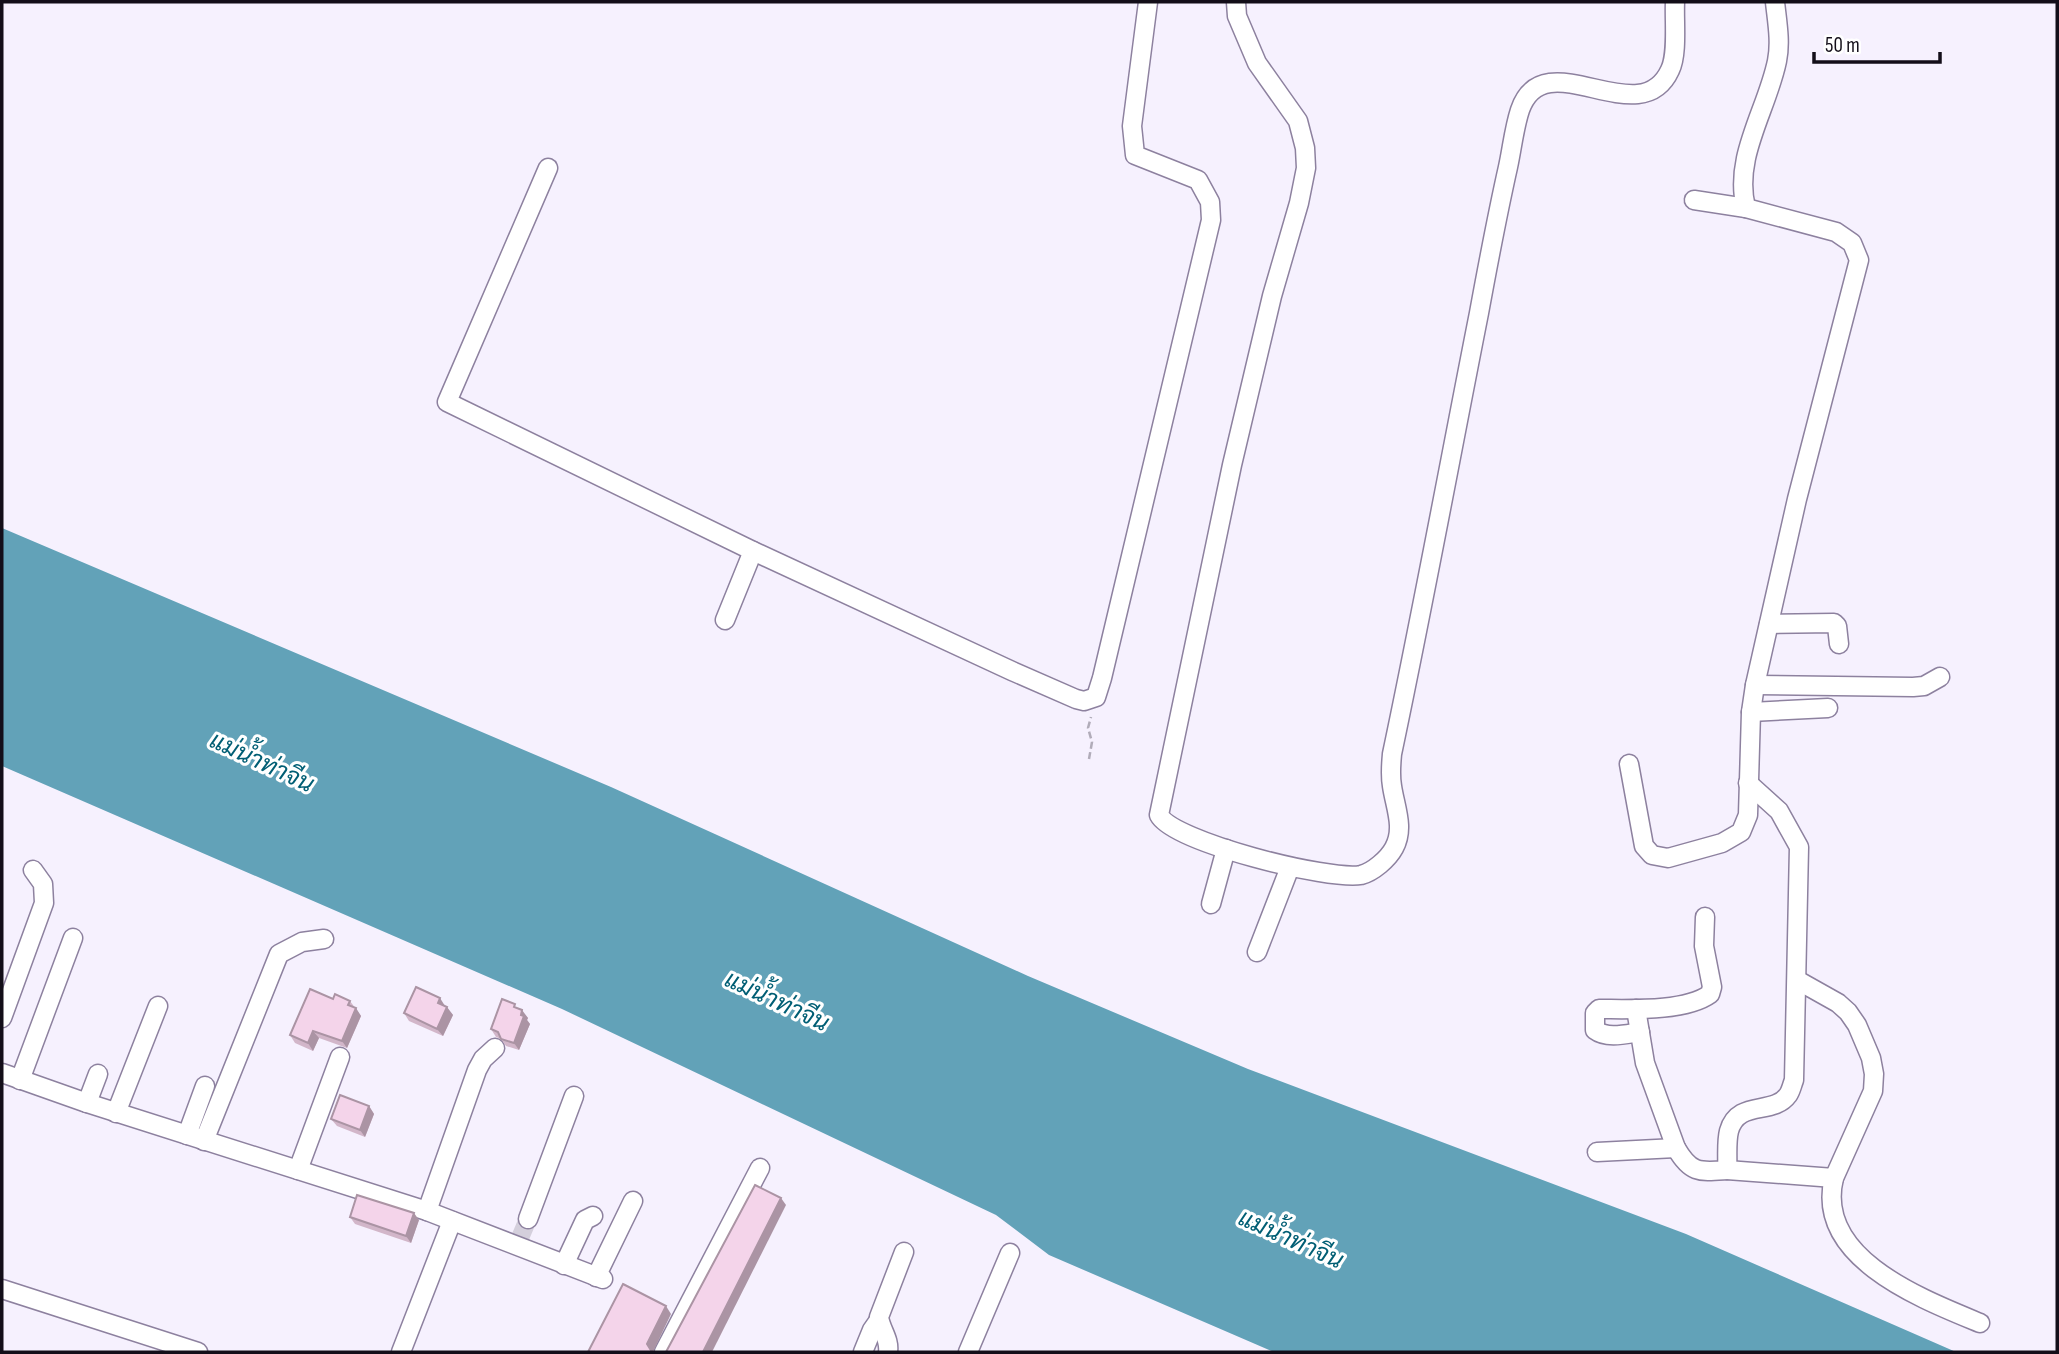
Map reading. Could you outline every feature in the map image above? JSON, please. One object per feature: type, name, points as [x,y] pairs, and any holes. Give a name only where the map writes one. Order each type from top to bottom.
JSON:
[{"type":"street","points":[[548,168],[447,402],[753,551],[1084,701],[1096,697],[1211,220],[1210,202],[1198,180],[1135,155],[1132,126],[1148,2]]},
{"type":"street","points":[[1236,2],[1237,16],[1257,63],[1298,121],[1305,148],[1306,168],[1232,465],[1159,815],[1162,822],[1185,835],[1234,851],[1285,866],[1343,875],[1362,874],[1387,858],[1398,838],[1399,820],[1391,774],[1392,754],[1520,109],[1531,91],[1553,82],[1584,85],[1624,96],[1642,94],[1656,88],[1671,70],[1675,2]]},
{"type":"street","points":[[1745,208],[1741,190],[1742,170],[1777,61],[1779,40],[1775,2]]},
{"type":"street","points":[[1629,764],[1644,846],[1653,855],[1668,858],[1722,844],[1741,831],[1748,815],[1751,712],[1755,685],[1797,499],[1858,260],[1852,243],[1836,232],[1745,208],[1694,200]]},
{"type":"street","points":[[725,620],[753,551]]},
{"type":"street","points":[[1769,624],[1834,623],[1837,626],[1839,644]]},
{"type":"street","points":[[1755,685],[1924,687],[1940,677]]},
{"type":"street","points":[[1751,712],[1828,708]]},
{"type":"street","points":[[1727,1170],[1728,1132],[1733,1122],[1740,1113],[1782,1102],[1789,1094],[1794,1080],[1799,847],[1779,811],[1748,783]]},
{"type":"street","points":[[1211,904],[1234,851]]},
{"type":"street","points":[[1257,952],[1285,866]]},
{"type":"street","points":[[2,1018],[44,902],[43,884],[33,870]]},
{"type":"street","points":[[1640,1032],[1606,1035],[1595,1030],[1594,1017],[1599,1009],[1636,1009],[1684,1003],[1704,999],[1710,994],[1712,986],[1704,946],[1705,917]]},
{"type":"street","points":[[20,1080],[73,938]]},
{"type":"street","points":[[195,1138],[279,954],[302,942],[324,939]]},
{"type":"street","points":[[1797,981],[1838,1003],[1848,1012],[1857,1025],[1871,1058],[1874,1074],[1873,1091],[1834,1178],[1831,1204],[1837,1227],[1849,1245],[1905,1290],[1980,1324]]},
{"type":"street","points":[[116,1112],[158,1006]]},
{"type":"street","points":[[1636,1009],[1650,1079],[1676,1148],[1684,1161],[1699,1172],[1727,1170],[1834,1178]]},
{"type":"street","points":[[427,1211],[477,1070],[483,1059],[495,1048]]},
{"type":"street","points":[[298,1170],[340,1057]]},
{"type":"street","points":[[2,1073],[518,1242],[564,1265],[599,1278],[633,1201]]},
{"type":"street","points":[[87,1103],[98,1074]]},
{"type":"street","points":[[195,1138],[205,1086]]},
{"type":"street","points":[[528,1219],[573,1096]]},
{"type":"street","points":[[1597,1152],[1676,1148]]},
{"type":"street","points":[[664,1352],[760,1168]]},
{"type":"street","points":[[564,1265],[585,1220],[593,1216]]},
{"type":"street","points":[[401,1352],[452,1221]]},
{"type":"street","points":[[863,1352],[879,1320],[904,1252]]},
{"type":"street","points":[[968,1352],[1010,1253]]},
{"type":"street","points":[[2,1289],[198,1352]]},
{"type":"street","points":[[879,1320],[888,1339],[888,1352]]},
{"type":"path","points":[[1089,759],[1092,742],[1088,725],[1096,697]]},
{"type":"water","name":"แม่น้ำท่าจีน","points":[[2,528],[611,787],[1028,976],[1248,1069],[1686,1234],[1956,1352],[1274,1352],[1049,1255],[996,1215],[562,1009],[2,766]]},
{"type":"building","points":[[416,987],[440,998],[438,1003],[447,1007],[437,1029],[404,1013]]},
{"type":"building","points":[[310,989],[333,999],[335,994],[350,1001],[348,1005],[356,1008],[342,1041],[313,1031],[308,1043],[290,1035]]},
{"type":"building","points":[[502,999],[515,1004],[514,1007],[522,1010],[521,1015],[524,1016],[514,1043],[501,1039],[498,1032],[491,1029]]},
{"type":"building","points":[[340,1095],[369,1106],[360,1130],[331,1119]]},
{"type":"building","points":[[755,1185],[781,1198],[703,1352],[666,1352]]},
{"type":"building","points":[[357,1195],[414,1213],[406,1236],[350,1217]]},
{"type":"building","points":[[623,1284],[666,1306],[647,1344],[652,1352],[588,1352]]},
{"type":"tunnel","points":[[520,1238],[528,1219]]}]
